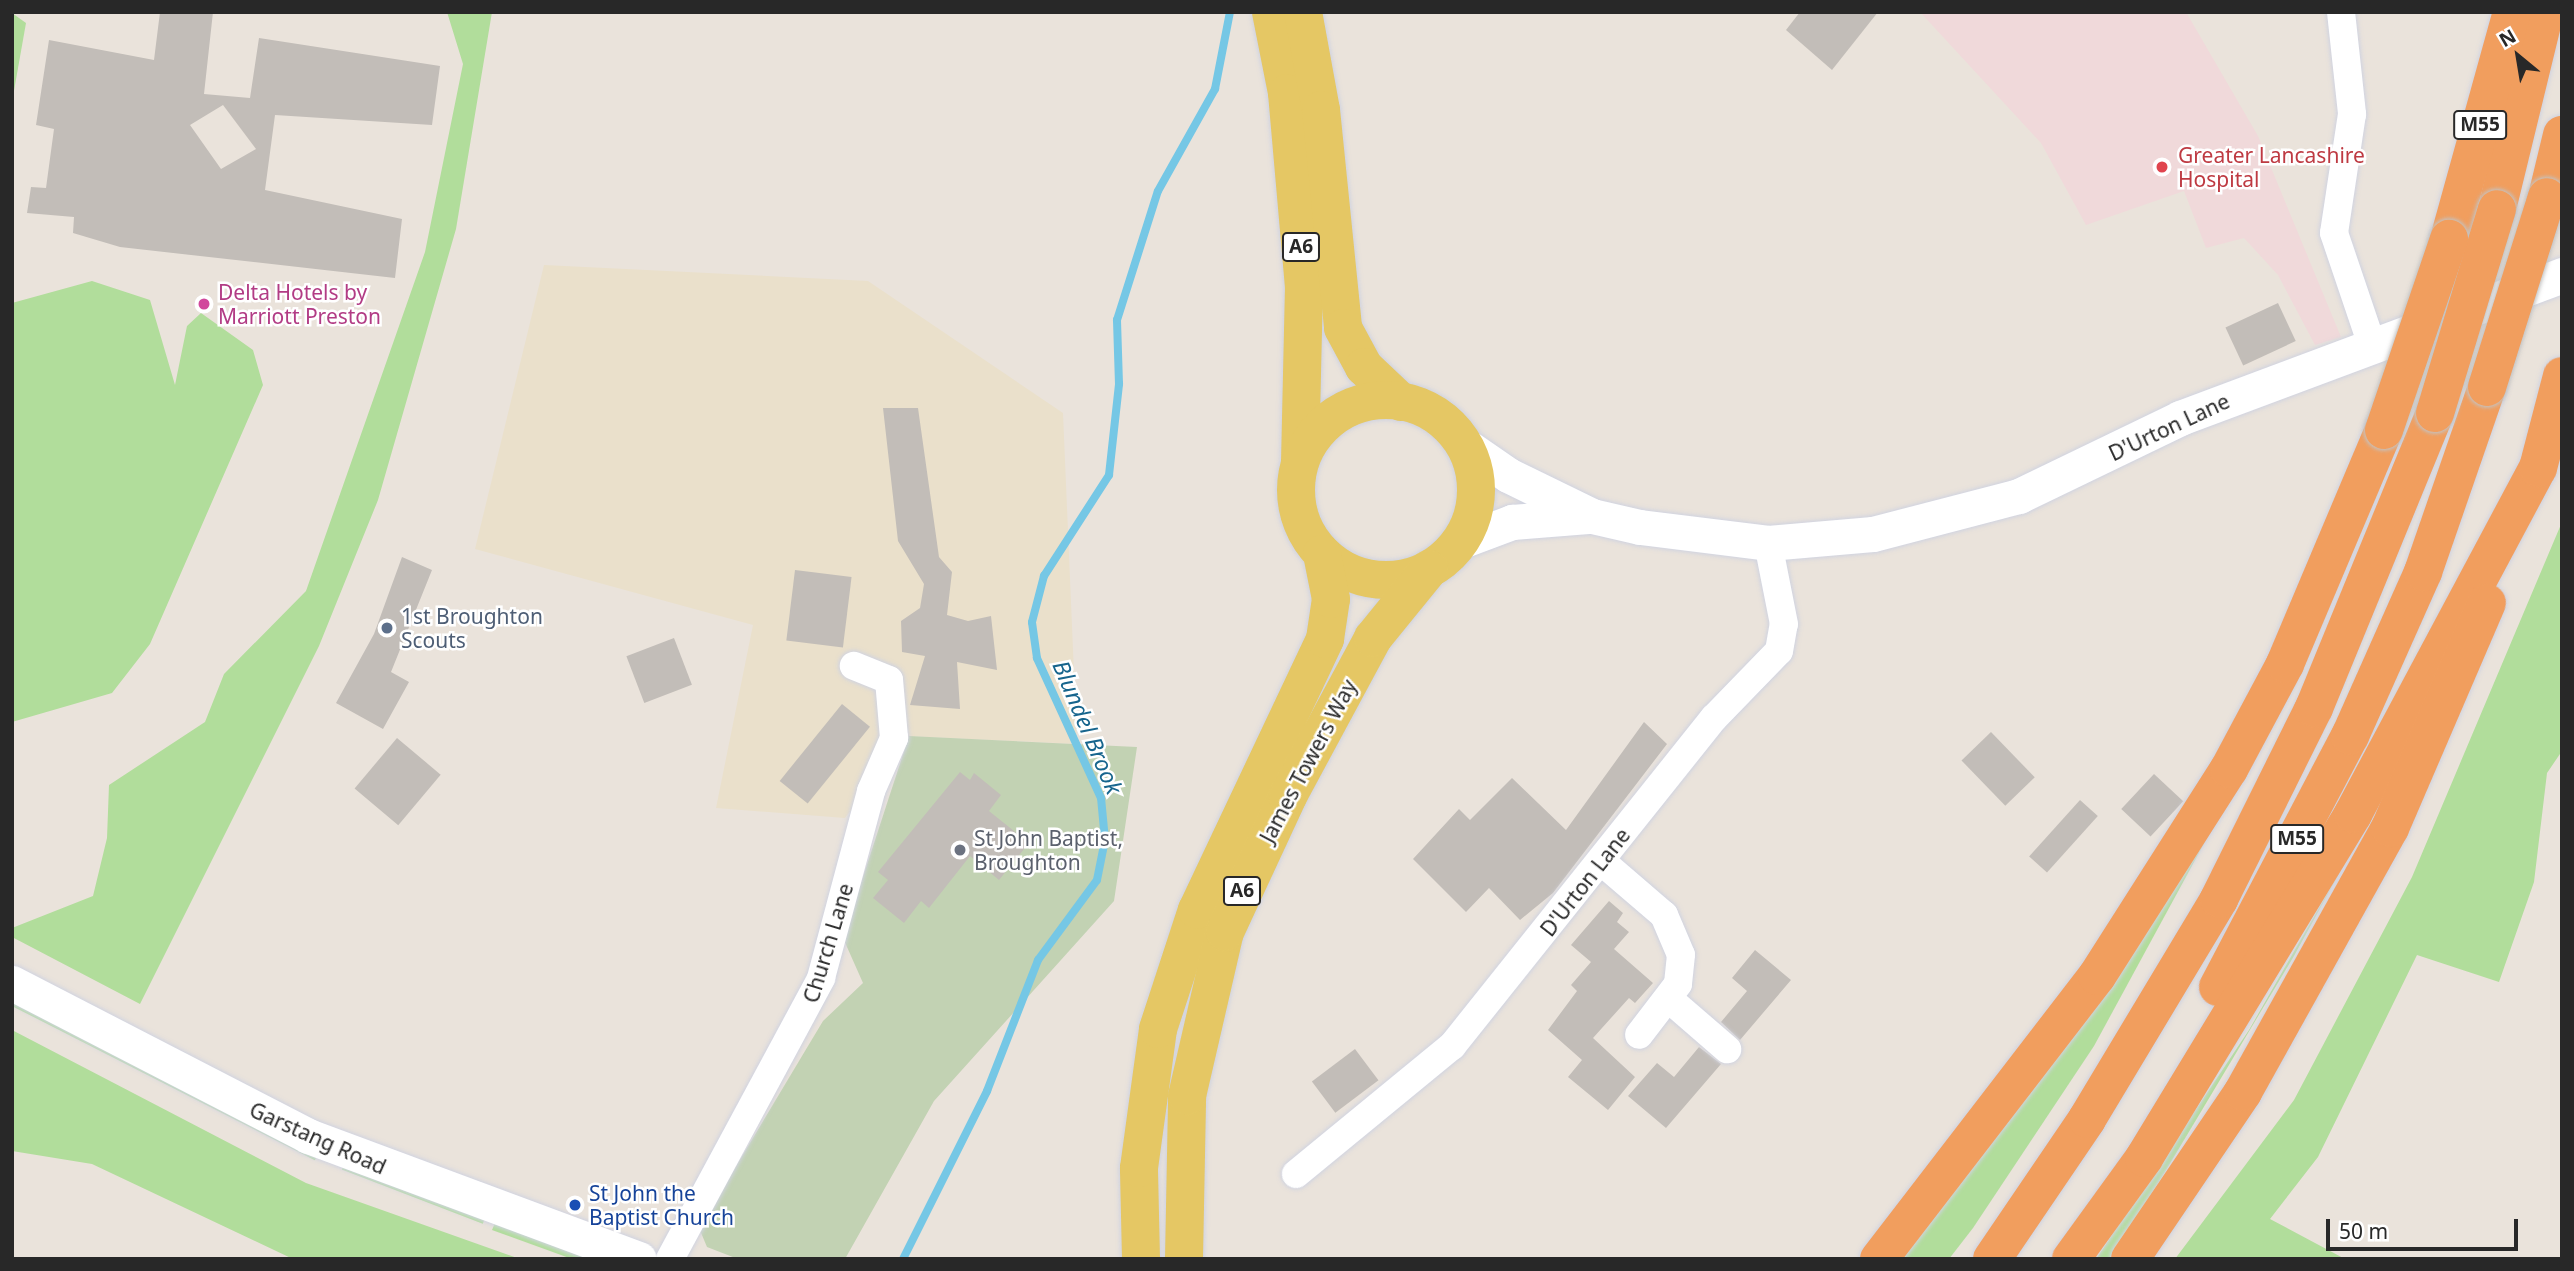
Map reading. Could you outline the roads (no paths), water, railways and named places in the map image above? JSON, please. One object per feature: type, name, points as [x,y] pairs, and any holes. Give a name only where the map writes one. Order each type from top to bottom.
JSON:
[{"type":"highway","name":"M55","points":[[1879,1259],[2097,976],[2229,769],[2284,664],[2384,430],[2449,239],[2512,12]]},
{"type":"highway","name":"M55","points":[[1992,1259],[2087,1119],[2219,899],[2314,708],[2435,413],[2497,209],[2545,12]]},
{"type":"highway","name":"M55","points":[[2043,1259],[2122,1148],[2264,904],[2423,572],[2487,387],[2547,197],[2562,135]]},
{"type":"highway","name":"M55","points":[[2071,1259],[2144,1158],[2304,898],[2509,527],[2538,468],[2562,376]]},
{"type":"highway","name":"M55","points":[[2130,1259],[2243,1092],[2390,828],[2481,622],[2509,527]]},
{"type":"main road","name":"A6","points":[[1284,19],[1321,110],[1343,328],[1364,367],[1401,402],[1436,416],[1462,443],[1476,493],[1459,542],[1430,569]]},
{"type":"main road","name":"A6","points":[[1284,19],[1304,286],[1301,521],[1322,554]]},
{"type":"main road","name":"A6","points":[[1300,462],[1329,421],[1363,404],[1401,402]]},
{"type":"main road","points":[[1322,554],[1373,580],[1430,569]]},
{"type":"main road","name":"James Towers Way","points":[[1141,1259],[1139,1168],[1158,1029],[1197,910],[1325,639],[1331,599],[1322,554]]},
{"type":"main road","name":"James Towers Way","points":[[1184,1259],[1187,1096],[1225,932],[1277,818],[1373,638],[1430,569]]},
{"type":"street","points":[[2341,12],[2352,114],[2334,233],[2372,345]]},
{"type":"street","name":"D'Urton Lane","points":[[1459,542],[1512,522],[1592,516],[1768,543],[1873,534],[2001,503],[2180,418],[2562,275]]},
{"type":"street","name":"D'Urton Lane","points":[[1462,443],[1508,475],[1592,516]]},
{"type":"street","name":"D'Urton Lane","points":[[1296,1174],[1452,1046],[1714,718],[1779,651],[1784,624],[1768,543]]},
{"type":"street","name":"Church Lane","points":[[670,1259],[821,978],[871,791],[894,738],[889,680],[854,666]]},
{"type":"street","points":[[1601,861],[1672,928],[1681,969],[1669,999],[1639,1035]]},
{"type":"street","name":"Garstang Road","points":[[12,982],[307,1136],[639,1259]]},
{"type":"street","points":[[1669,999],[1727,1049]]},
{"type":"waterway","name":"Blundel Brook","points":[[903,1259],[987,1091],[1038,960],[1097,880],[1105,840],[1101,798],[1037,658],[1032,622],[1044,576],[1109,475],[1119,384],[1117,320],[1158,191],[1215,89],[1230,12]]},
{"type":"place","name":"Greater Lancashire Hospital","points":[[2162,167]]},
{"type":"place","name":"Delta Hotels by Marriott Preston","points":[[204,304]]},
{"type":"place","name":"1st Broughton Scouts","points":[[387,628]]},
{"type":"place","name":"St John Baptist, Broughton","points":[[960,850]]},
{"type":"place","name":"St John the Baptist Church","points":[[575,1205]]}]
